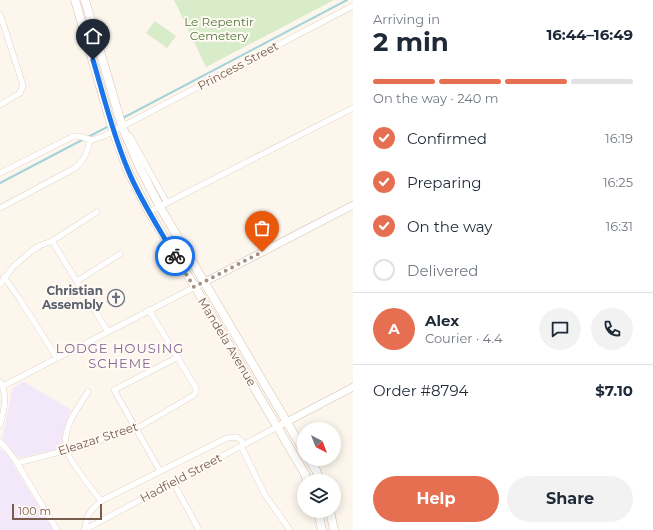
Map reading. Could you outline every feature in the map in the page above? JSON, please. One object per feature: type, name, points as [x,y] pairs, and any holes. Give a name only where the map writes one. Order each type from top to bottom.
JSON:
[{"type":"main road","name":"Mandela Avenue","points":[[75,0],[112,126],[128,171],[149,212],[305,474]]},
{"type":"main road","name":"Mandela Avenue","points":[[85,0],[122,123],[139,166],[163,205],[205,281],[297,440]]},
{"type":"main road","points":[[319,518],[322,530]]},
{"type":"main road","points":[[331,518],[334,530]]},
{"type":"street","name":"Princess Street","points":[[89,140],[96,139],[112,126],[122,123],[353,6]]},
{"type":"street","points":[[0,14],[23,85],[20,93],[0,105]]},
{"type":"street","points":[[149,212],[353,108]]},
{"type":"street","points":[[0,173],[74,136],[89,140],[85,157],[75,168],[0,208]]},
{"type":"street","points":[[0,424],[4,406],[2,384],[108,332],[353,205]]},
{"type":"street","points":[[0,284],[13,267],[30,252],[39,246],[52,241],[97,212]]},
{"type":"street","points":[[52,241],[108,332]]},
{"type":"street","points":[[77,281],[120,254]]},
{"type":"street","points":[[4,277],[57,358]]},
{"type":"street","name":"Eleazar Street","points":[[17,463],[66,451],[136,429],[191,398],[195,394],[196,388],[149,310]]},
{"type":"street","points":[[160,471],[114,390],[178,357]]},
{"type":"street","points":[[277,427],[353,387]]},
{"type":"street","points":[[88,392],[68,426],[65,438],[66,451],[101,501]]},
{"type":"street","name":"Hadfield Street","points":[[85,530],[277,427]]},
{"type":"street","points":[[85,530],[87,517],[101,501],[227,438],[237,437],[243,445],[265,495],[290,530]]},
{"type":"street","points":[[0,442],[17,463],[57,530]]},
{"type":"street","points":[[173,482],[199,530]]},
{"type":"shaded area","points":[[23,381],[71,410],[61,440],[62,448],[19,458],[2,440],[12,389]]},
{"type":"shaded area","points":[[0,448],[8,456],[53,530],[0,530]]},
{"type":"green space","name":"Le Repentir Cemetery","points":[[174,0],[334,0],[206,67]]},
{"type":"green space","points":[[155,21],[176,36],[167,48],[146,33]]},
{"type":"waterway","points":[[121,119],[347,0]]},
{"type":"waterway","points":[[88,137],[109,126]]},
{"type":"waterway","points":[[0,183],[84,139]]},
{"type":"way so far","points":[[175,256],[194,287],[262,252]]},
{"type":"place","name":"Christian Assembly","points":[[116,298]]},
{"type":"district","name":"LODGE HOUSING SCHEME","points":[[120,356]]},
{"type":"route","points":[[93,60],[113,131],[128,171],[149,212],[175,256]]}]
